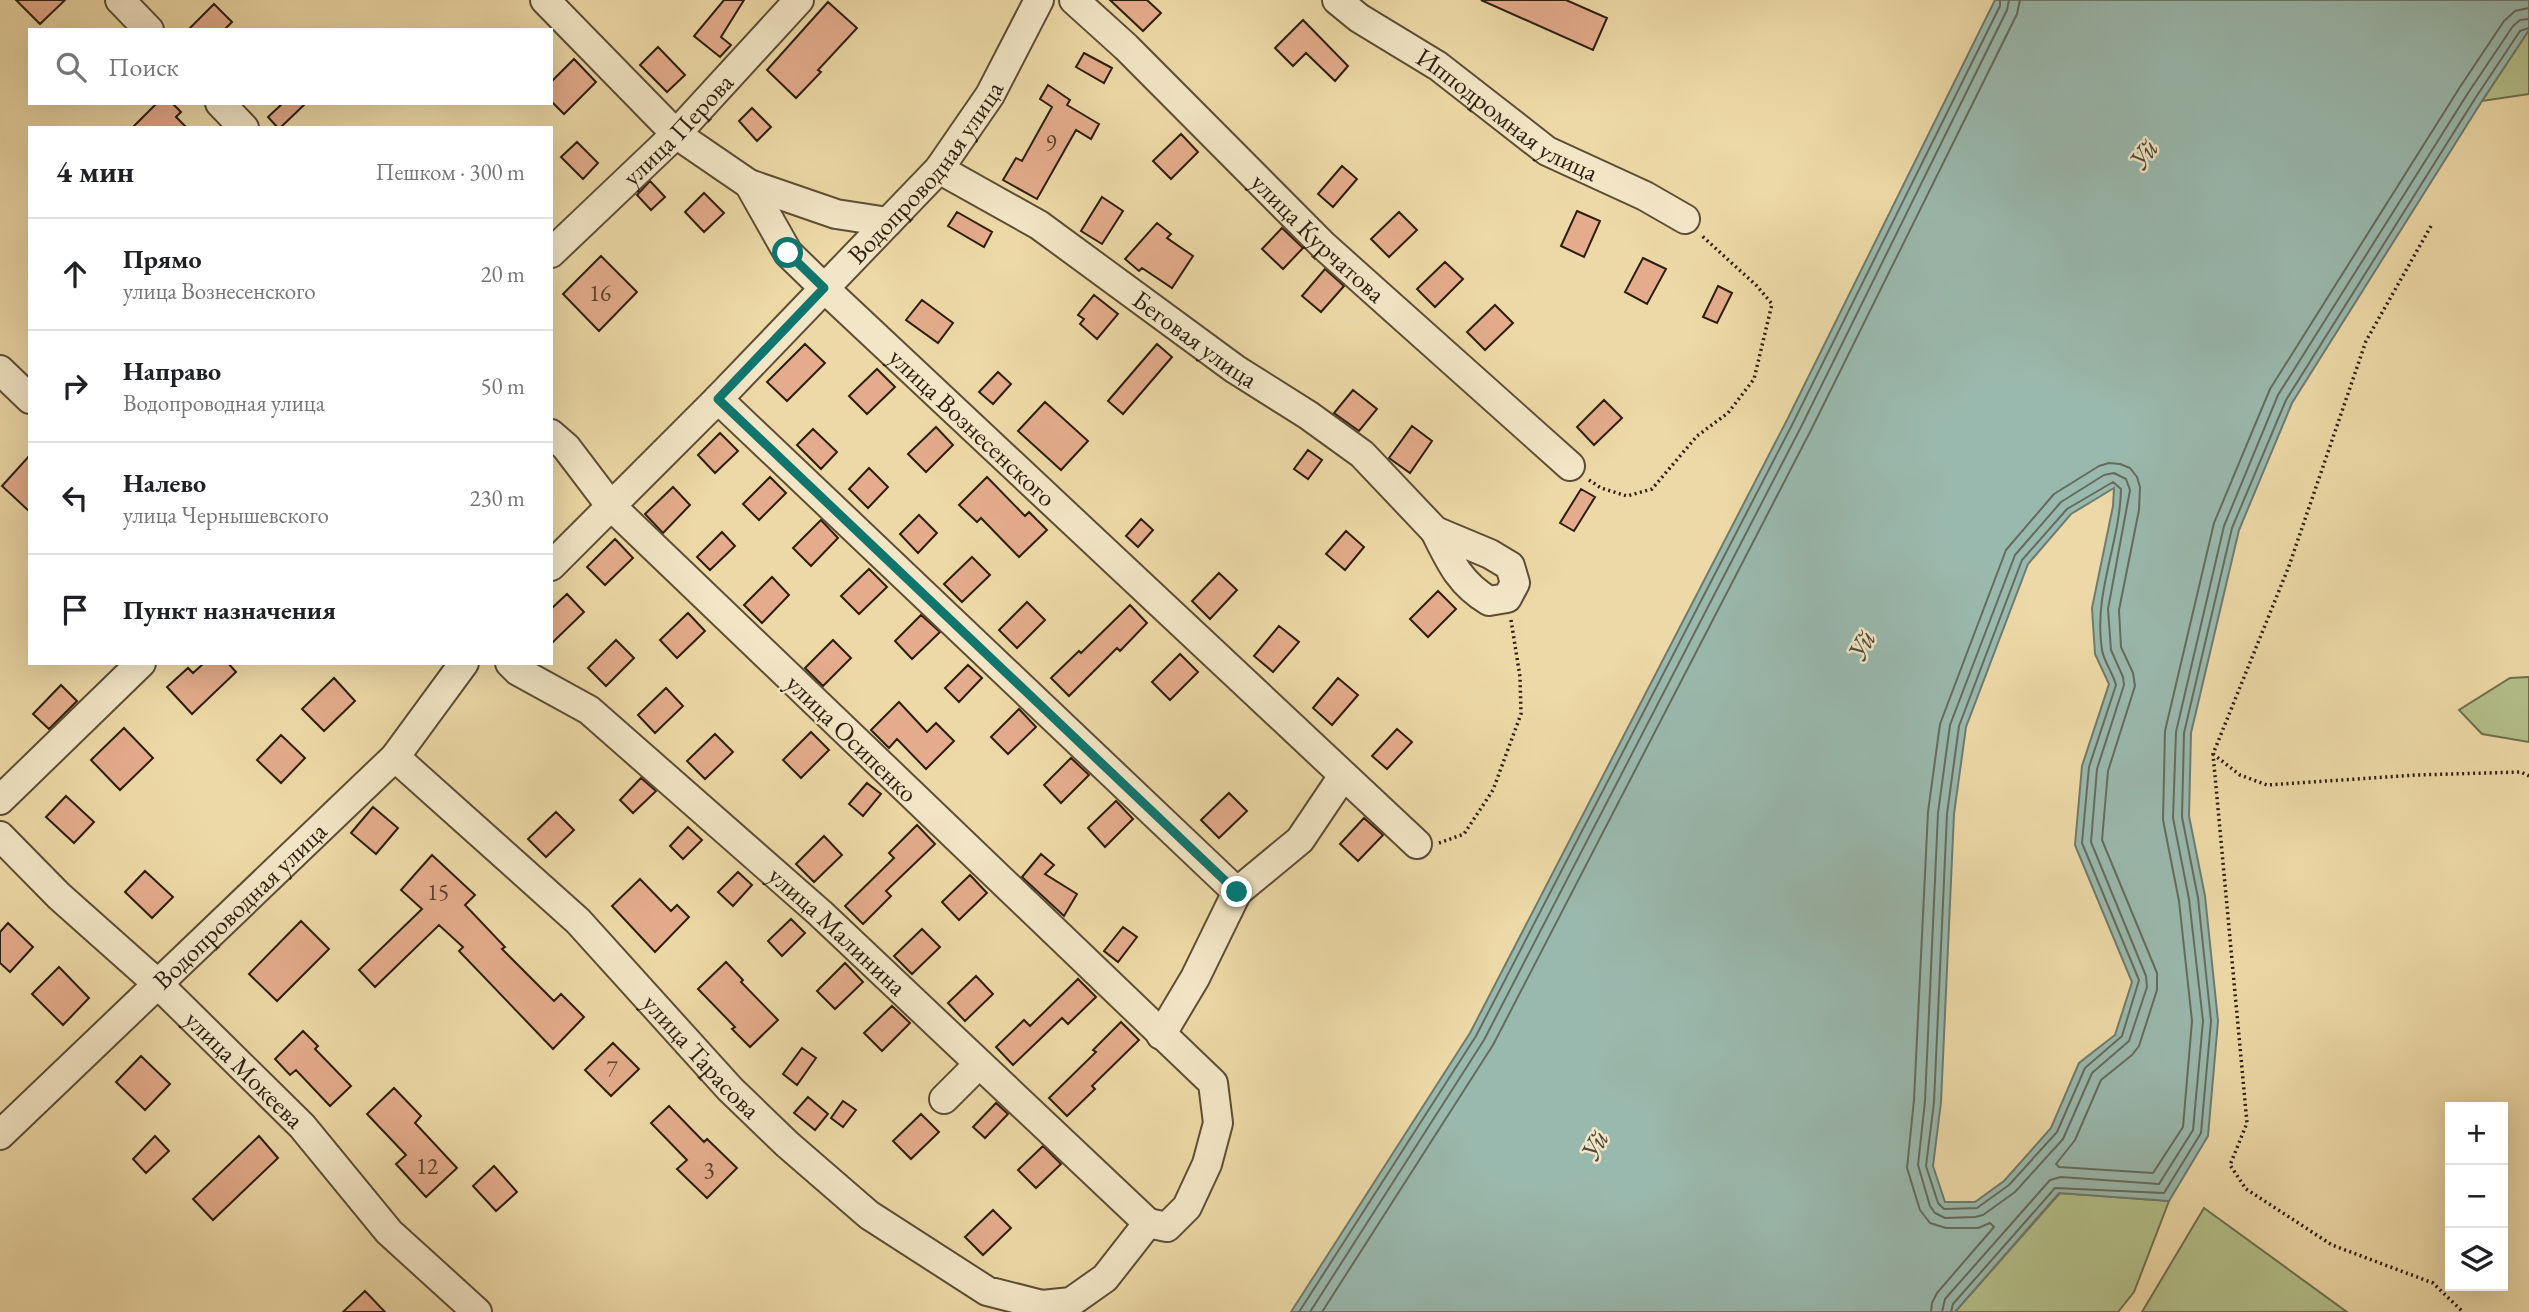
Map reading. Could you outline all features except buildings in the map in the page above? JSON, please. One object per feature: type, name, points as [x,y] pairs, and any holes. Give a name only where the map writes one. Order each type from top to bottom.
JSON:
[{"type":"street","points":[[120,0],[147,28]]},
{"type":"street","name":"улица Вознесенского","points":[[545,0],[676,134],[749,184],[788,253],[824,288],[1418,845]]},
{"type":"street","name":"улица Перова","points":[[553,251],[676,134],[799,0]]},
{"type":"street","name":"Водопроводная улица","points":[[553,564],[718,399],[939,169],[990,95],[1039,0]]},
{"type":"street","name":"улица Курчатова","points":[[1074,0],[1126,47],[1324,246],[1570,466]]},
{"type":"street","name":"Ипподромная улица","points":[[1337,0],[1359,18],[1438,66],[1547,150],[1645,195],[1685,219]]},
{"type":"street","points":[[222,105],[242,126]]},
{"type":"street","name":"Беговая улица","points":[[939,169],[1039,225],[1235,369],[1308,415],[1362,454],[1435,531]]},
{"type":"street","points":[[749,184],[836,214],[888,222]]},
{"type":"street","points":[[0,370],[28,397]]},
{"type":"street","points":[[718,399],[1237,892]]},
{"type":"street","name":"улица Осипенко","points":[[553,435],[566,447],[610,505],[1213,1083],[1218,1123],[1207,1164],[1187,1207],[1167,1227],[1148,1223]]},
{"type":"street","points":[[1435,531],[1490,554],[1510,566],[1514,583],[1507,598],[1489,601],[1472,590],[1453,567],[1435,531]]},
{"type":"street","points":[[0,800],[139,665]]},
{"type":"street","name":"Водопроводная улица","points":[[0,1135],[395,757],[463,665]]},
{"type":"street","name":"улица Малинина","points":[[512,665],[518,671],[589,710],[820,914],[1148,1223]]},
{"type":"street","name":"улица Тарасова","points":[[395,757],[578,921],[730,1089],[787,1144],[869,1215],[987,1291],[1042,1305],[1071,1302],[1105,1278],[1148,1223]]},
{"type":"street","points":[[1161,1035],[1195,978],[1237,892],[1300,840],[1343,776]]},
{"type":"street","name":"улица Мокеева","points":[[0,836],[60,896],[159,985],[302,1126],[389,1232],[477,1312]]},
{"type":"street","points":[[944,1099],[979,1064]]},
{"type":"path","points":[[1570,466],[1601,488],[1627,496],[1652,489],[1697,436],[1728,413],[1755,379],[1772,304],[1757,286],[1685,219]]},
{"type":"path","points":[[2431,226],[2365,341],[2289,566],[2213,754],[2247,1123],[2230,1166],[2246,1189],[2332,1244],[2433,1283],[2463,1312]]},
{"type":"path","points":[[1418,845],[1434,844],[1464,834],[1493,790],[1521,714],[1520,677],[1507,598]]},
{"type":"path","points":[[2213,754],[2240,775],[2267,785],[2416,775],[2521,772],[2529,776]]},
{"type":"green space","points":[[2529,30],[2529,94],[2482,101]]},
{"type":"green space","points":[[2529,677],[2529,742],[2482,734],[2459,710],[2510,678]]},
{"type":"green space","points":[[2060,1193],[2169,1201],[2134,1292],[2118,1312],[1955,1312]]},
{"type":"green space","points":[[2204,1208],[2347,1312],[2142,1312]]},
{"type":"water","name":"Уй","points":[[1995,0],[2529,0],[2529,30],[2292,403],[2239,530],[2191,733],[2189,816],[2205,896],[2218,1021],[2208,1136],[2169,1201],[2059,1193],[1955,1312],[1291,1312],[1470,1033],[1787,420]],"holes":[[[2114,488],[2113,506],[2092,608],[2095,654],[2109,684],[2082,766],[2075,845],[2132,982],[2115,1035],[2079,1063],[2051,1128],[2004,1181],[1975,1202],[1945,1202],[1933,1166],[1941,1102],[1954,814],[1966,727],[2028,564],[2071,514]]]},
{"type":"route","points":[[788,253],[824,288],[718,399],[1237,892]]}]
